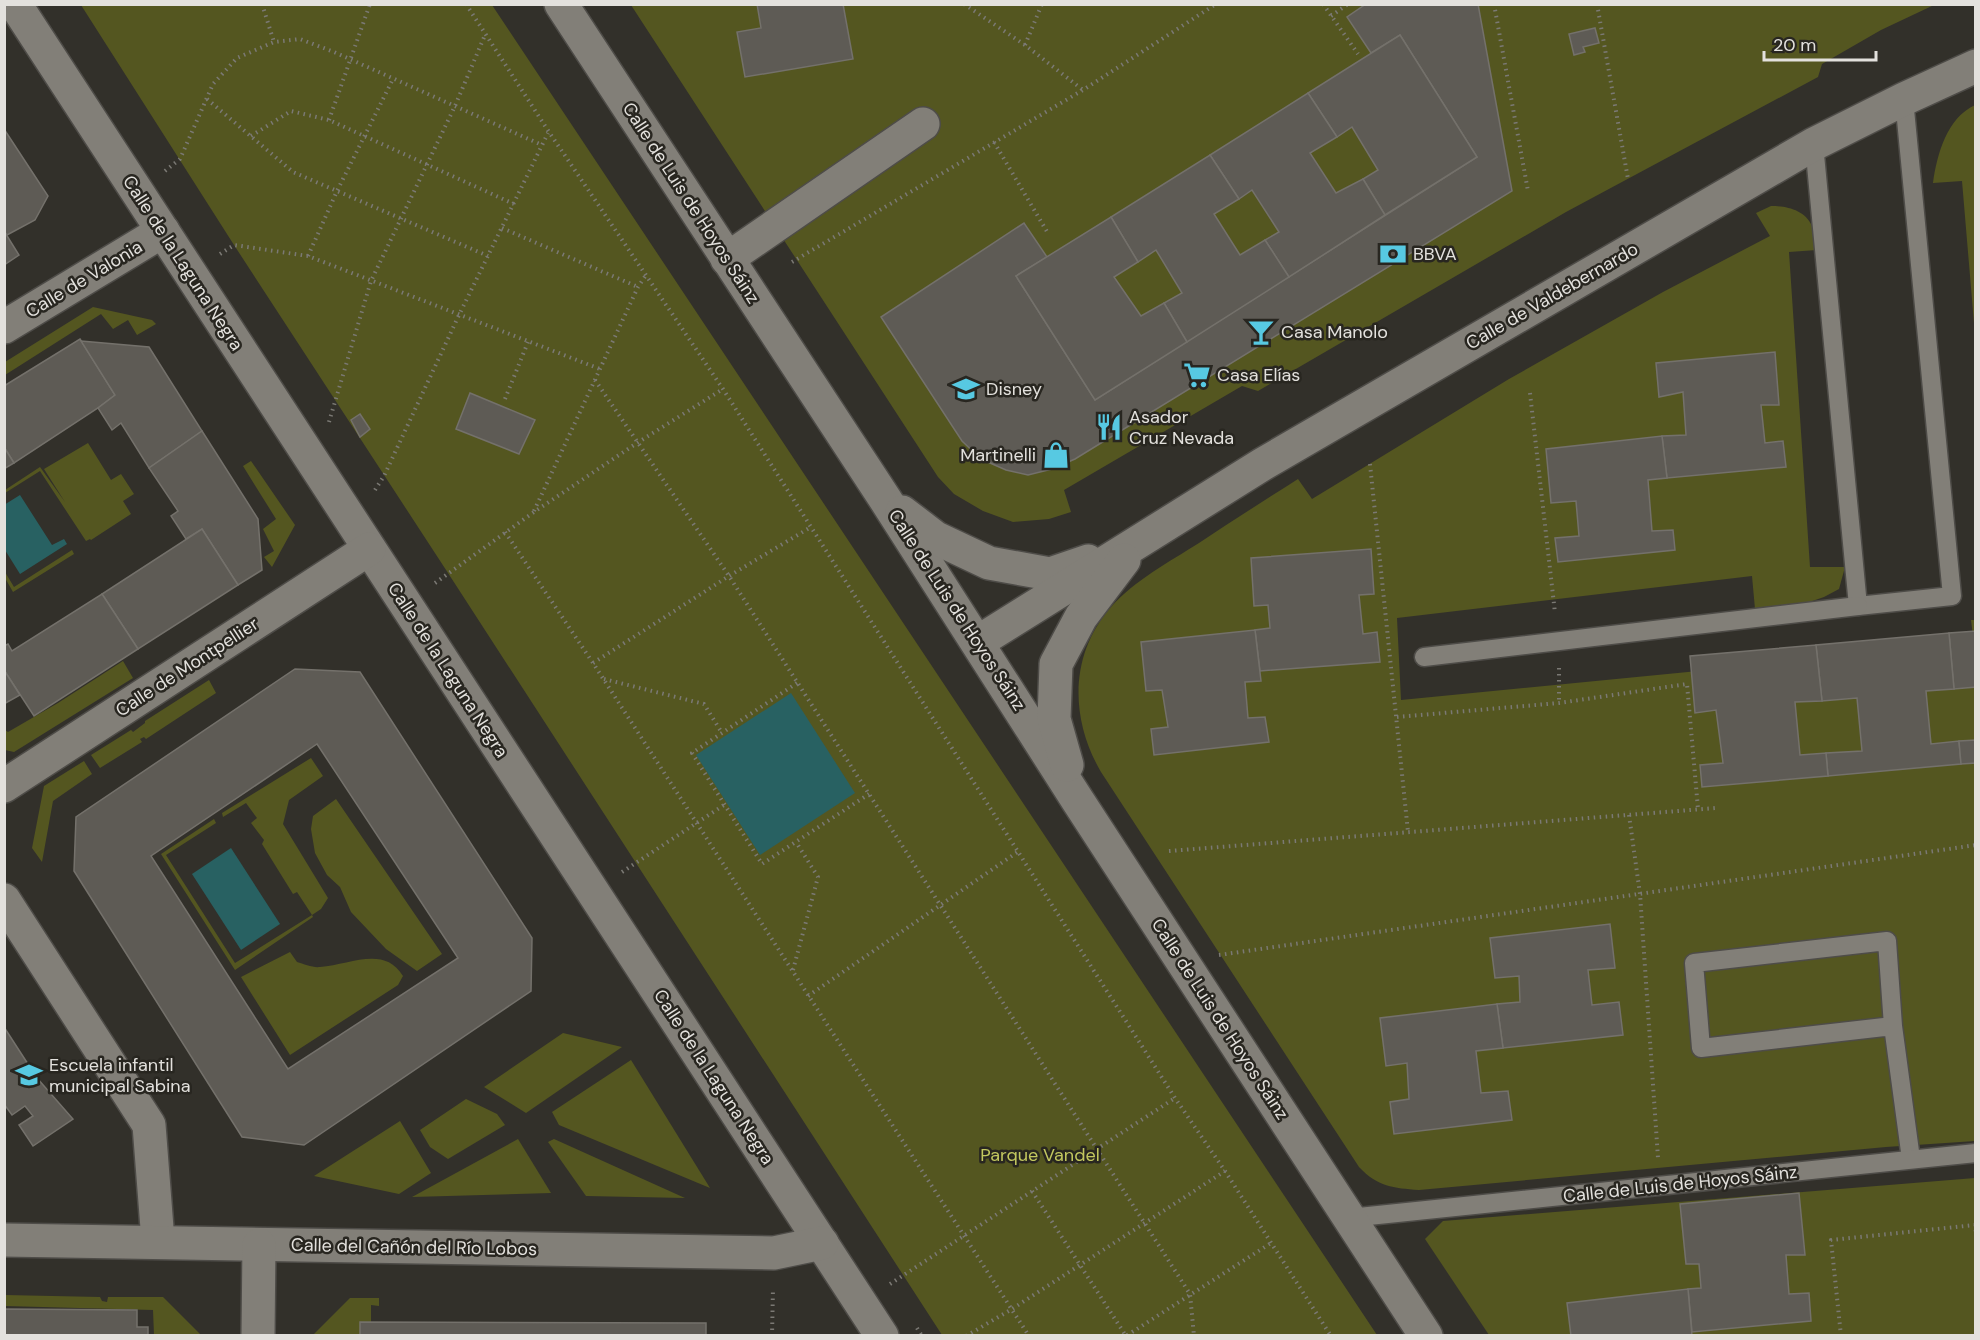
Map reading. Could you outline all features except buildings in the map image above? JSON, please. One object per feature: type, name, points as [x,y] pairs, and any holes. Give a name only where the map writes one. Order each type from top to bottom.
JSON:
[{"type":"street","name":"Calle de la Laguna Negra","points":[[15,4],[882,1335]]},
{"type":"street","name":"Calle de Luis de Hoyos Sáinz","points":[[561,4],[978,642],[1078,801],[1426,1335]]},
{"type":"street","name":"Calle de Valdebernardo","points":[[978,642],[1263,464],[1814,144],[1976,66]]},
{"type":"street","points":[[727,259],[923,124]]},
{"type":"street","name":"Calle de Valonia","points":[[4,327],[163,231]]},
{"type":"street","name":"Calle de Valdebernardo","points":[[885,499],[936,538],[989,563],[1050,574],[1137,543]]},
{"type":"street","name":"Calle de Valdebernardo","points":[[1078,801],[1054,719],[1056,664],[1081,617],[1137,543]]},
{"type":"street","name":"Calle de Montpellier","points":[[4,786],[369,549]]},
{"type":"street","points":[[4,900],[149,1125],[158,1241]]},
{"type":"street","name":"Calle del Cañón del Río Lobos","points":[[4,1240],[774,1253],[822,1243]]},
{"type":"street","points":[[258,1335],[259,1245]]},
{"type":"lane","points":[[1424,657],[1952,596],[1904,99]]},
{"type":"lane","points":[[1814,144],[1858,606]]},
{"type":"lane","points":[[1893,1026],[1701,1048],[1694,963],[1887,941],[1893,1026],[1911,1159]]},
{"type":"lane","name":"Calle de Luis de Hoyos Sáinz","points":[[1349,1218],[1976,1153]]},
{"type":"path","points":[[262,4],[274,42]]},
{"type":"path","points":[[329,120],[370,4]]},
{"type":"path","points":[[466,4],[549,132],[723,389],[1176,1098],[1331,1335]]},
{"type":"path","points":[[964,4],[1024,45],[1083,90]]},
{"type":"path","points":[[1024,45],[1042,4]]},
{"type":"path","points":[[792,262],[1083,90],[1216,4]]},
{"type":"path","points":[[1323,4],[1358,54]]},
{"type":"path","points":[[1331,16],[1348,4]]},
{"type":"path","points":[[1494,4],[1528,191]]},
{"type":"path","points":[[1597,4],[1628,179]]},
{"type":"path","points":[[329,424],[371,281],[455,106],[485,34]]},
{"type":"path","points":[[165,171],[180,159],[213,84],[237,58],[274,42],[300,39],[542,145]]},
{"type":"path","points":[[308,256],[337,191],[393,79]]},
{"type":"path","points":[[207,99],[293,172],[488,256]]},
{"type":"path","points":[[251,136],[291,111],[329,120],[514,204]]},
{"type":"path","points":[[374,492],[384,476],[459,315],[549,132]]},
{"type":"path","points":[[994,142],[1049,235]]},
{"type":"path","points":[[502,228],[638,287]]},
{"type":"path","points":[[219,254],[234,245],[308,256],[600,369]]},
{"type":"path","points":[[534,512],[638,287],[646,275]]},
{"type":"path","points":[[505,399],[528,342]]},
{"type":"path","points":[[595,380],[729,576],[1190,1294],[1194,1335]]},
{"type":"path","points":[[433,584],[534,512],[723,389]]},
{"type":"path","points":[[1530,393],[1558,641]]},
{"type":"path","points":[[1370,464],[1408,832]]},
{"type":"path","points":[[592,663],[811,527]]},
{"type":"path","points":[[505,532],[1029,1335]]},
{"type":"path","points":[[603,679],[704,704],[722,733]]},
{"type":"path","points":[[797,683],[692,753],[762,864],[869,794]]},
{"type":"path","points":[[1397,717],[1559,704],[1687,684],[1698,809]]},
{"type":"path","points":[[621,873],[724,805]]},
{"type":"path","points":[[1169,851],[1716,808]]},
{"type":"path","points":[[1629,815],[1640,894],[1658,1136]]},
{"type":"path","points":[[792,970],[818,877],[796,842]]},
{"type":"path","points":[[1182,961],[1976,845]]},
{"type":"path","points":[[808,996],[1019,851]]},
{"type":"path","points":[[889,1285],[1176,1098]]},
{"type":"path","points":[[966,1335],[1012,1309],[1225,1171]]},
{"type":"path","points":[[1032,1191],[1126,1335],[1271,1243]]},
{"type":"path","points":[[1841,1335],[1831,1240],[1975,1225],[1976,1233]]},
{"type":"path","points":[[772,1335],[774,1253]]},
{"type":"green space","name":"Parque Vandel","points":[[81,5],[492,5],[1377,1335],[942,1335],[234,245]]},
{"type":"green space","points":[[631,5],[1934,5],[1881,30],[1822,64],[1818,77],[1566,212],[1258,391],[1242,386],[1064,490],[1071,512],[1049,519],[1013,522],[983,511],[954,494],[938,477]]},
{"type":"green space","points":[[1975,105],[1975,335],[1962,181],[1933,183],[1937,160],[1950,128],[1965,111]]},
{"type":"green space","points":[[1771,206],[1789,208],[1805,216],[1815,235],[1817,250],[1789,252],[1810,567],[1845,567],[1839,589],[1824,597],[1774,614],[1755,609],[1752,576],[1397,618],[1401,700],[1974,644],[1971,620],[1975,620],[1975,1141],[1886,1147],[1419,1190],[1379,1183],[1359,1167],[1101,772],[1091,752],[1079,709],[1081,666],[1087,646],[1097,626],[1120,597],[1164,564],[1298,479],[1312,499],[1509,379],[1663,292],[1770,236],[1756,213]]},
{"type":"green space","points":[[93,307],[152,320],[156,324],[137,335],[128,320],[113,329],[101,314],[5,375],[5,362]]},
{"type":"green space","points":[[88,443],[111,480],[121,474],[134,494],[123,501],[131,514],[86,541],[40,471],[5,493],[5,490],[40,467],[65,502],[44,469]]},
{"type":"green space","points":[[251,461],[295,525],[272,567],[264,557],[274,551],[263,529],[276,519],[243,466]]},
{"type":"green space","points":[[72,550],[74,554],[13,592],[5,578],[5,572],[14,587]]},
{"type":"green space","points":[[123,661],[133,678],[14,752],[5,750],[5,730],[8,732],[58,703]]},
{"type":"green space","points":[[209,680],[216,693],[146,739],[144,737],[140,739],[142,742],[100,768],[91,755],[131,730],[133,732],[145,721]]},
{"type":"green space","points":[[311,758],[323,776],[289,800],[283,824],[328,898],[321,909],[312,915],[297,892],[293,894],[262,844],[264,840],[251,823],[257,818],[246,803],[223,817],[222,813]]},
{"type":"green space","points":[[84,761],[92,774],[53,801],[42,862],[32,848],[44,786]]},
{"type":"green space","points":[[336,799],[442,954],[417,971],[386,949],[351,912],[340,887],[327,875],[315,853],[311,829],[313,816]]},
{"type":"green space","points":[[214,819],[216,823],[166,855],[235,963],[312,915],[313,917],[235,970],[161,854]]},
{"type":"green space","points":[[290,952],[297,962],[317,967],[366,959],[386,961],[403,976],[398,985],[290,1055],[241,977]]},
{"type":"green space","points":[[563,1033],[622,1047],[526,1113],[484,1087]]},
{"type":"green space","points":[[631,1060],[710,1188],[559,1125],[552,1112]]},
{"type":"green space","points":[[466,1099],[497,1114],[505,1125],[448,1159],[430,1147],[420,1130]]},
{"type":"green space","points":[[400,1121],[431,1173],[399,1194],[314,1176]]},
{"type":"green space","points":[[518,1139],[551,1193],[412,1197]]},
{"type":"green space","points":[[554,1139],[685,1198],[586,1196],[548,1142]]},
{"type":"green space","points":[[1975,1178],[1975,1335],[1489,1335],[1425,1239],[1443,1221]]},
{"type":"green space","points":[[5,1295],[100,1297],[102,1301],[107,1302],[108,1297],[163,1297],[201,1335],[154,1335],[153,1310],[5,1306]]},
{"type":"green space","points":[[350,1298],[379,1298],[379,1306],[371,1305],[371,1322],[360,1335],[312,1336]]},
{"type":"water","points":[[20,495],[52,545],[64,539],[67,544],[20,574],[5,550],[4,505]]},
{"type":"water","points":[[791,693],[855,793],[760,855],[696,755]]},
{"type":"water","points":[[231,848],[280,924],[241,950],[192,874]]},
{"type":"place","name":"BBVA","points":[[1393,254]]},
{"type":"place","name":"Casa Manolo","points":[[1261,332]]},
{"type":"place","name":"Casa Elías","points":[[1197,375]]},
{"type":"place","name":"Disney","points":[[966,389]]},
{"type":"place","name":"Asador Cruz Nevada","points":[[1109,427]]},
{"type":"place","name":"Martinelli","points":[[1056,455]]},
{"type":"place","name":"Escuela infantil municipal Sabina","points":[[29,1075]]}]
